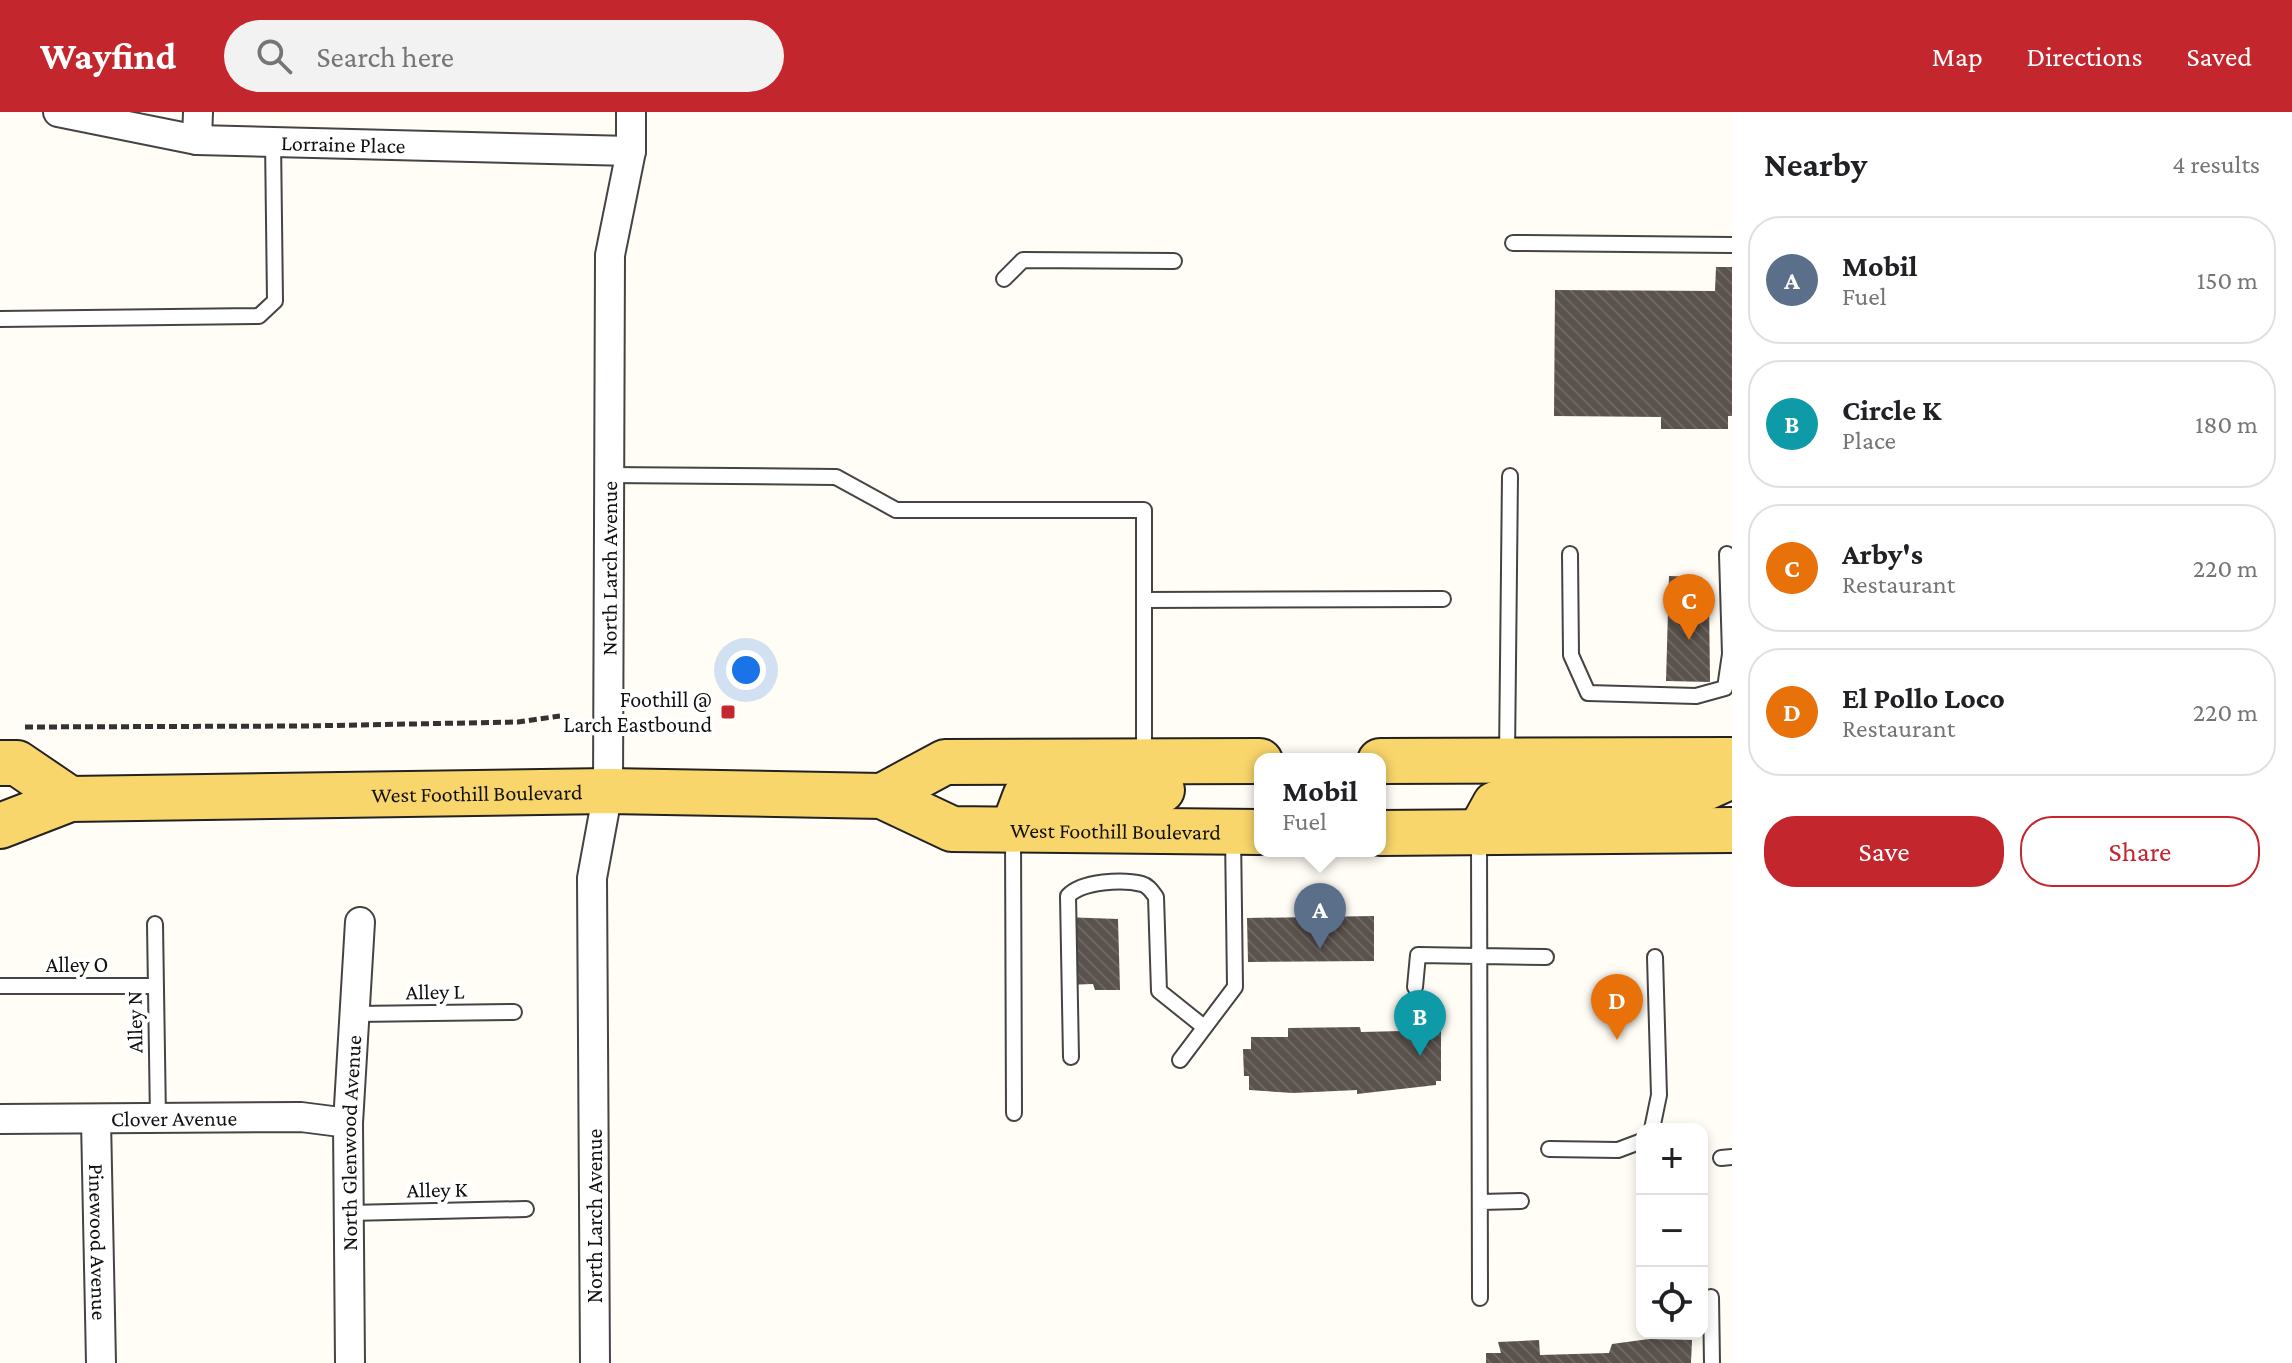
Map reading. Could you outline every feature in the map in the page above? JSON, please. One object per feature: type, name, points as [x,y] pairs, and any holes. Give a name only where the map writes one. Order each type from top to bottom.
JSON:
[{"type":"main road","points":[[6,745],[17,763],[70,799]]},
{"type":"main road","points":[[1386,761],[1732,760]]},
{"type":"main road","name":"West Foothill Boulevard","points":[[882,796],[945,762],[1254,761]]},
{"type":"main road","points":[[1479,833],[1495,804],[1527,794],[1692,794],[1732,776]]},
{"type":"main road","points":[[1013,829],[1025,797],[1059,792],[1254,789]]},
{"type":"main road","name":"West Foothill Boulevard","points":[[0,826],[70,799],[608,791],[882,796],[952,829],[1247,832]]},
{"type":"main road","points":[[0,797],[70,799]]},
{"type":"main road","points":[[1386,833],[1732,830]]},
{"type":"street","name":"Lorraine Place","points":[[58,112],[197,126],[273,140],[631,151]]},
{"type":"street","name":"North Larch Avenue","points":[[595,1363],[592,878],[608,791],[610,255],[631,151],[631,112]]},
{"type":"street","name":"North Glenwood Avenue","points":[[350,1363],[348,1123],[360,922]]},
{"type":"street","name":"Clover Avenue","points":[[0,1119],[301,1117],[348,1123]]},
{"type":"street","name":"Pinewood Avenue","points":[[96,1120],[101,1363]]},
{"type":"lane","points":[[0,319],[259,316],[275,301],[273,140]]},
{"type":"lane","points":[[1513,243],[1732,245]]},
{"type":"lane","points":[[1004,279],[1023,260],[1174,261]]},
{"type":"lane","points":[[607,475],[836,477],[896,510],[1144,510],[1144,760]]},
{"type":"lane","points":[[1507,760],[1510,476]]},
{"type":"lane","points":[[1570,554],[1571,655],[1588,693],[1696,696],[1725,688],[1730,654],[1727,554]]},
{"type":"lane","points":[[1144,600],[1443,599]]},
{"type":"lane","points":[[1013,829],[1014,1113]]},
{"type":"lane","points":[[1180,1060],[1235,987],[1247,832]]},
{"type":"lane","points":[[1479,833],[1480,1298]]},
{"type":"lane","points":[[1071,1057],[1068,896],[1083,887],[1141,884],[1149,888],[1156,897],[1159,991],[1204,1027]]},
{"type":"lane","name":"Alley N","points":[[155,924],[158,1119]]},
{"type":"lane","points":[[1415,987],[1418,955],[1546,957]]},
{"type":"lane","points":[[1653,1123],[1659,1095],[1655,957]]},
{"type":"lane","name":"Alley O","points":[[0,986],[155,986]]},
{"type":"lane","name":"Alley L","points":[[355,1014],[514,1012]]},
{"type":"lane","points":[[1549,1149],[1618,1150],[1636,1143]]},
{"type":"lane","points":[[1481,1202],[1521,1201]]},
{"type":"lane","name":"Alley K","points":[[349,1213],[526,1209]]},
{"type":"lane","points":[[1711,1297],[1712,1363]]},
{"type":"path","points":[[6,745],[304,726],[518,722],[560,716]]},
{"type":"building","points":[[1716,267],[1732,267],[1732,416],[1728,416],[1728,429],[1661,429],[1661,417],[1554,416],[1555,290],[1715,291]]},
{"type":"building","points":[[1669,576],[1702,577],[1702,598],[1709,596],[1710,682],[1666,681]]},
{"type":"building","points":[[1374,916],[1374,961],[1248,962],[1247,918]]},
{"type":"building","points":[[1063,917],[1118,919],[1120,990],[1095,990],[1093,984],[1064,985]]},
{"type":"building","points":[[1427,1004],[1441,1011],[1441,1081],[1436,1081],[1436,1085],[1357,1094],[1357,1090],[1293,1093],[1249,1090],[1249,1076],[1244,1076],[1243,1049],[1251,1049],[1251,1037],[1288,1037],[1288,1028],[1360,1027],[1361,1032],[1402,1031],[1402,1005]]},
{"type":"building","points":[[1649,1339],[1692,1340],[1691,1363],[1486,1363],[1486,1353],[1501,1353],[1498,1342],[1539,1340],[1540,1355],[1609,1353],[1612,1344]]},
{"type":"place","name":"Arby's","points":[[1689,640]]},
{"type":"place","name":"Foothill @ Larch Eastbound","points":[[728,712]]},
{"type":"place","name":"Mobil","points":[[1320,949]]},
{"type":"place","name":"El Pollo Loco","points":[[1617,1040]]},
{"type":"place","name":"Circle K","points":[[1420,1056]]}]
